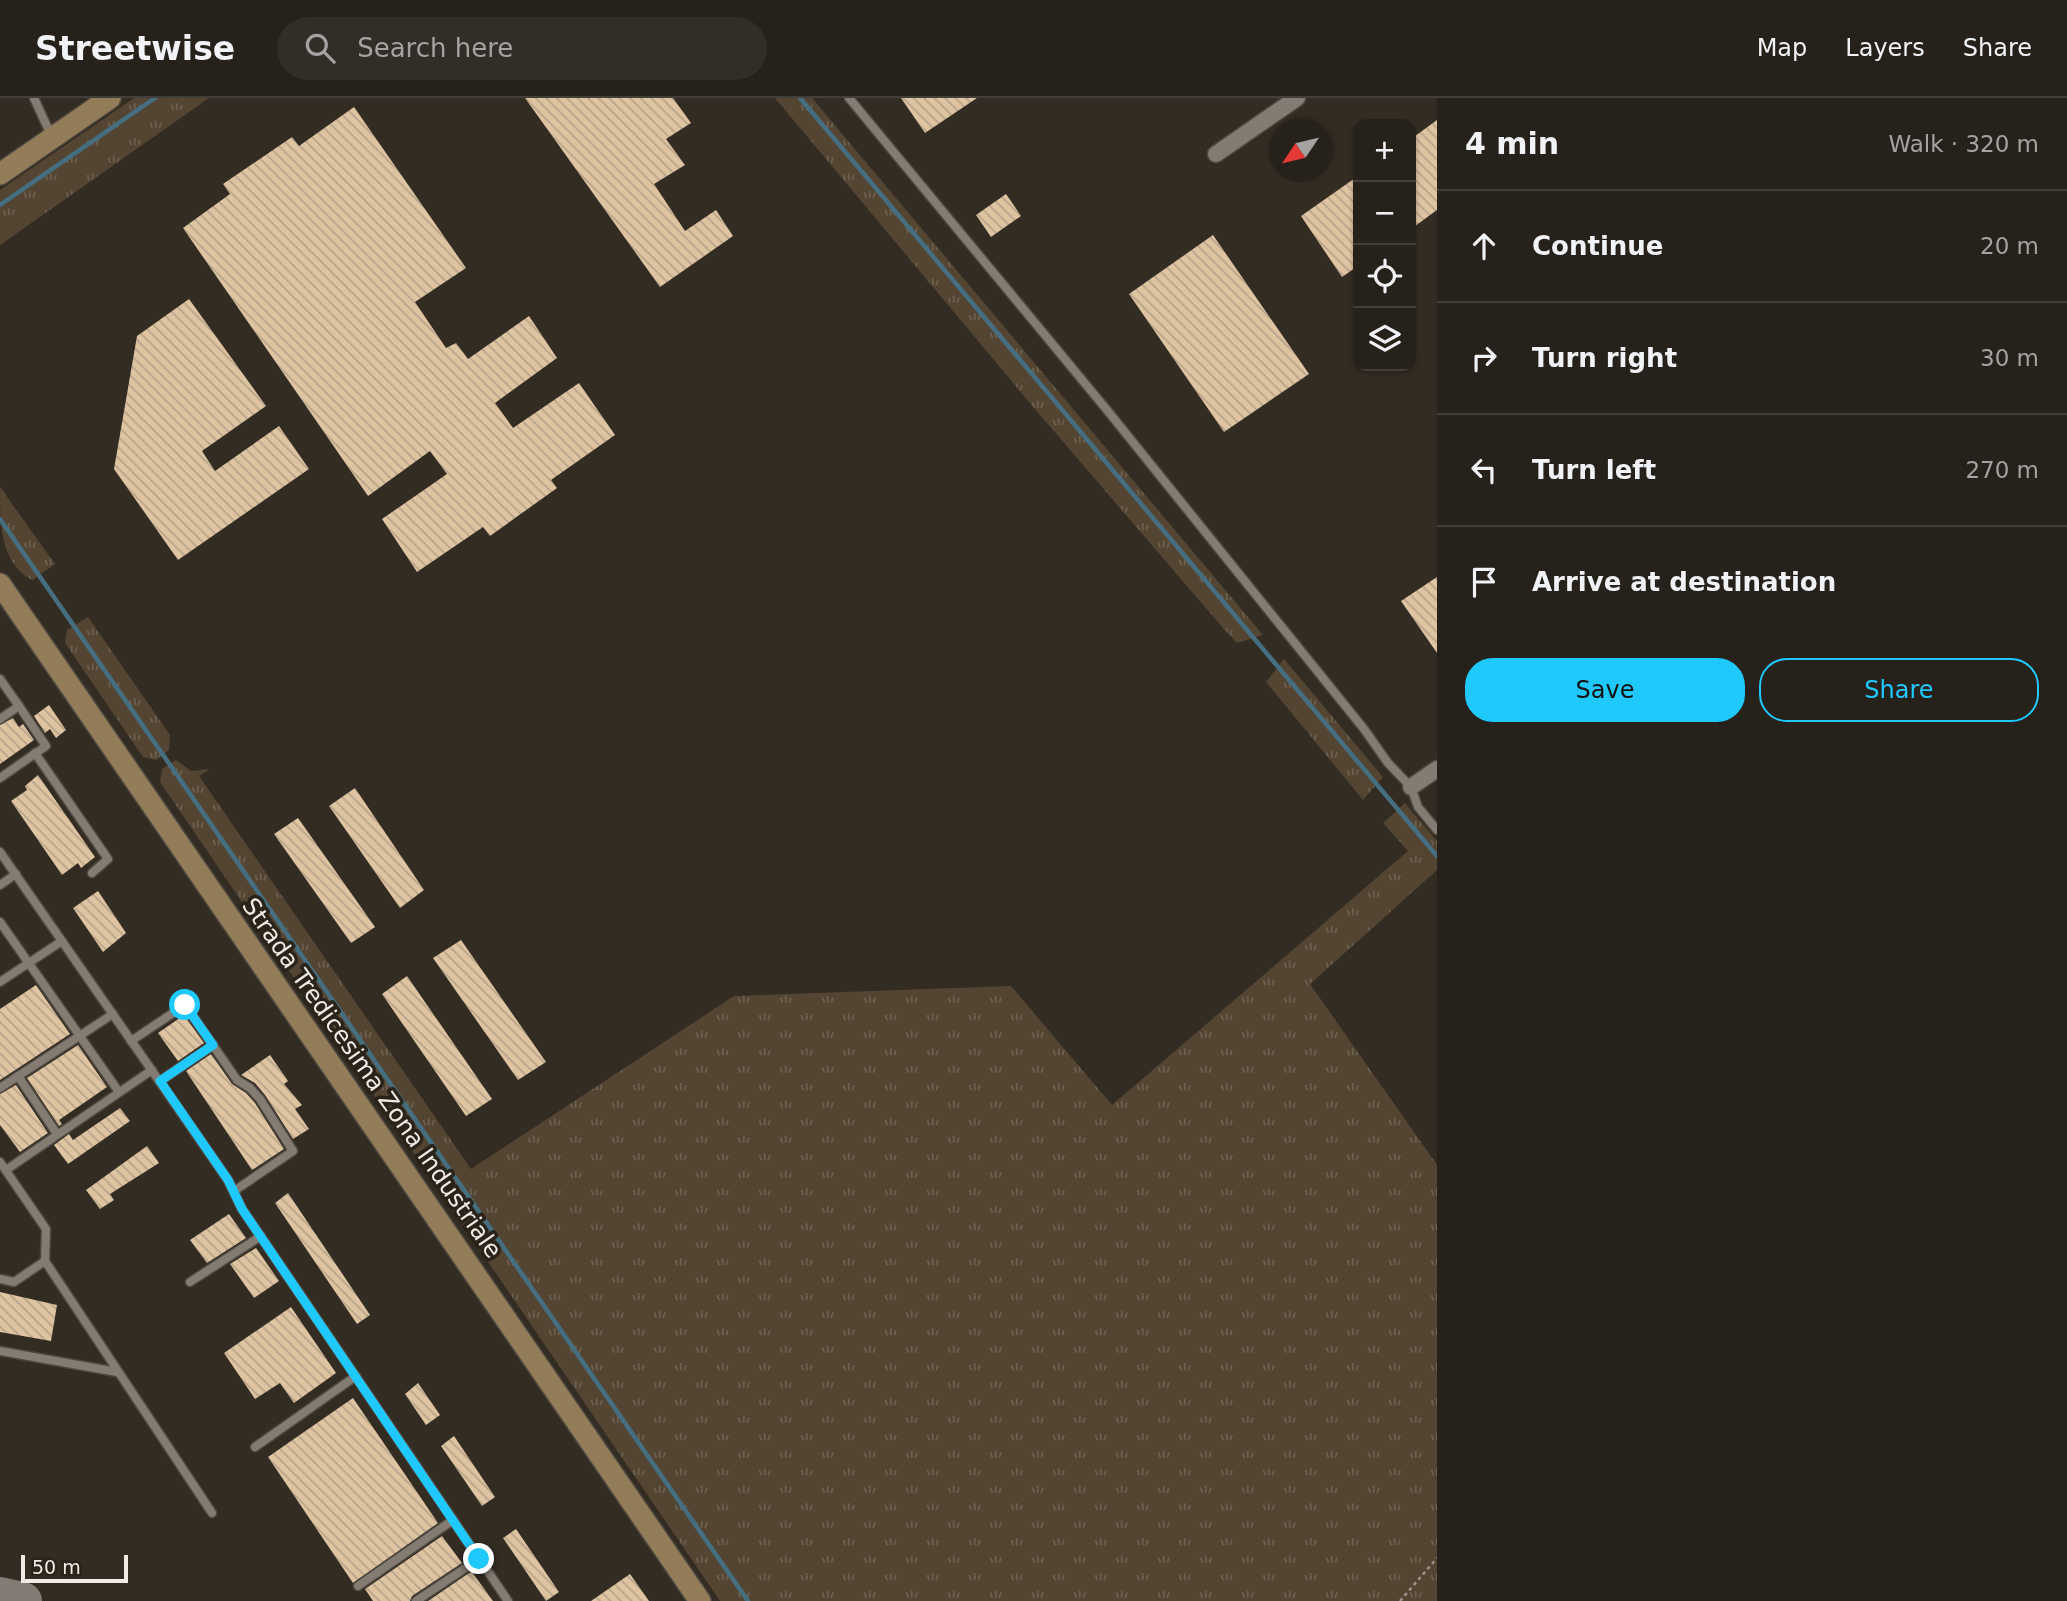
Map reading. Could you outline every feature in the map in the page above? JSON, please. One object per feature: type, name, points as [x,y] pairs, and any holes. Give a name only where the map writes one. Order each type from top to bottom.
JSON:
[{"type":"street","points":[[0,174],[110,98]]},
{"type":"street","points":[[1216,154],[1297,98]]},
{"type":"street","name":"Strada Tredicesima Zona Industriale","points":[[0,584],[700,1601]]},
{"type":"street","points":[[1411,787],[1437,769]]},
{"type":"lane","points":[[34,98],[52,138]]},
{"type":"lane","points":[[849,98],[1115,421],[1364,729],[1388,763],[1411,787],[1418,807],[1437,830]]},
{"type":"lane","points":[[0,679],[46,746],[0,778]]},
{"type":"lane","points":[[0,719],[19,706]]},
{"type":"lane","points":[[35,753],[108,859],[92,873]]},
{"type":"lane","points":[[0,852],[160,1081],[234,1191],[242,1209],[508,1601]]},
{"type":"lane","points":[[0,885],[16,874]]},
{"type":"lane","points":[[0,922],[119,1092]]},
{"type":"lane","points":[[0,982],[62,941]]},
{"type":"lane","points":[[131,1041],[185,1005],[237,1080],[250,1088],[260,1099],[293,1151],[234,1191]]},
{"type":"lane","points":[[0,1088],[113,1014]]},
{"type":"lane","points":[[160,1081],[213,1045]]},
{"type":"lane","points":[[6,1170],[152,1070]]},
{"type":"lane","points":[[18,1076],[57,1134]]},
{"type":"lane","points":[[0,1162],[46,1229],[45,1261],[212,1513]]},
{"type":"lane","points":[[190,1282],[261,1236]]},
{"type":"lane","points":[[0,1279],[14,1282],[45,1261]]},
{"type":"lane","points":[[0,1351],[117,1372]]},
{"type":"lane","points":[[255,1447],[356,1376]]},
{"type":"lane","points":[[358,1586],[453,1520]]},
{"type":"lane","points":[[416,1601],[479,1559]]},
{"type":"path","points":[[1400,1601],[1437,1558]]},
{"type":"green space","points":[[134,98],[209,98],[0,245],[0,190]]},
{"type":"green space","points":[[775,98],[812,98],[1263,635],[1237,643],[1223,628],[1034,408]]},
{"type":"green space","points":[[0,487],[55,564],[32,580],[13,564],[8,553],[0,515]]},
{"type":"green space","points":[[88,617],[170,735],[169,750],[156,760],[143,757],[65,643],[67,630]]},
{"type":"green space","points":[[1284,659],[1383,777],[1363,800],[1266,682]]},
{"type":"green space","points":[[176,760],[191,771],[210,769],[199,776],[471,1169],[734,996],[1011,986],[1112,1105],[1408,851],[1383,823],[1405,803],[1437,841],[1437,870],[1310,984],[1437,1165],[1437,1601],[720,1601],[160,782],[162,769]]},
{"type":"building","points":[[525,98],[673,98],[691,123],[666,139],[685,165],[654,184],[685,231],[716,210],[733,236],[660,287]]},
{"type":"building","points":[[901,98],[977,98],[925,133]]},
{"type":"building","points":[[354,107],[466,268],[415,302],[446,348],[456,343],[468,359],[529,316],[557,358],[495,403],[513,428],[579,383],[615,435],[551,480],[557,488],[490,536],[483,527],[417,572],[382,519],[447,474],[430,451],[368,496],[183,228],[230,194],[223,184],[292,137],[299,146]]},
{"type":"building","points":[[1437,120],[1437,210],[1416,225],[1416,182],[1416,135]]},
{"type":"building","points":[[1353,180],[1353,269],[1342,277],[1301,216]]},
{"type":"building","points":[[1006,194],[1021,216],[991,237],[976,215]]},
{"type":"building","points":[[1213,235],[1309,374],[1224,432],[1129,294]]},
{"type":"building","points":[[189,299],[266,406],[202,451],[215,471],[279,426],[309,469],[178,560],[114,469],[137,336]]},
{"type":"building","points":[[1437,577],[1437,653],[1401,601]]},
{"type":"building","points":[[49,705],[66,730],[56,738],[50,729],[45,733],[34,716]]},
{"type":"building","points":[[13,718],[19,727],[23,724],[34,740],[0,764],[0,725]]},
{"type":"building","points":[[38,775],[95,857],[81,868],[78,863],[62,875],[11,801],[27,790],[25,786]]},
{"type":"building","points":[[355,788],[424,890],[400,908],[329,806]]},
{"type":"building","points":[[298,818],[375,927],[351,943],[274,834]]},
{"type":"building","points":[[98,891],[126,933],[103,952],[73,908]]},
{"type":"building","points":[[461,940],[546,1062],[518,1080],[433,958]]},
{"type":"building","points":[[407,976],[492,1099],[466,1116],[382,994]]},
{"type":"building","points":[[36,985],[70,1034],[0,1080],[0,1009]]},
{"type":"building","points":[[184,1015],[204,1043],[178,1061],[158,1033]]},
{"type":"building","points":[[78,1045],[107,1087],[59,1120],[62,1124],[59,1126],[27,1078]]},
{"type":"building","points":[[211,1054],[232,1084],[255,1103],[284,1149],[252,1170],[186,1071]]},
{"type":"building","points":[[270,1055],[288,1081],[284,1084],[302,1105],[295,1109],[309,1129],[293,1139],[265,1095],[255,1083],[241,1075]]},
{"type":"building","points":[[16,1085],[48,1133],[20,1152],[0,1125],[0,1094]]},
{"type":"building","points":[[120,1108],[130,1121],[68,1164],[54,1145],[69,1134],[73,1140]]},
{"type":"building","points":[[147,1146],[159,1163],[110,1194],[114,1200],[100,1209],[86,1190]]},
{"type":"building","points":[[288,1193],[370,1315],[357,1324],[275,1203]]},
{"type":"building","points":[[229,1214],[246,1238],[207,1263],[190,1240]]},
{"type":"building","points":[[256,1248],[279,1281],[254,1298],[230,1264]]},
{"type":"building","points":[[0,1292],[57,1305],[51,1341],[0,1332]]},
{"type":"building","points":[[291,1307],[336,1373],[294,1403],[280,1383],[255,1399],[224,1353]]},
{"type":"building","points":[[418,1383],[440,1415],[426,1425],[405,1394]]},
{"type":"building","points":[[353,1398],[438,1523],[353,1583],[268,1457]]},
{"type":"building","points":[[454,1436],[495,1497],[482,1506],[441,1446]]},
{"type":"building","points":[[516,1529],[559,1592],[546,1601],[503,1538]]},
{"type":"building","points":[[442,1536],[462,1563],[412,1596],[410,1601],[373,1601],[365,1589]]},
{"type":"building","points":[[472,1572],[493,1601],[428,1601],[469,1573]]},
{"type":"building","points":[[630,1574],[649,1601],[591,1601]]},
{"type":"waterway","points":[[0,205],[155,98]]},
{"type":"waterway","points":[[800,98],[1437,856]]},
{"type":"waterway","points":[[0,519],[748,1601]]},
{"type":"taxiway","points":[[0,1596],[23,1601]]},
{"type":"route","points":[[185,1005],[213,1045],[160,1081],[228,1180],[242,1209],[479,1559]]}]
